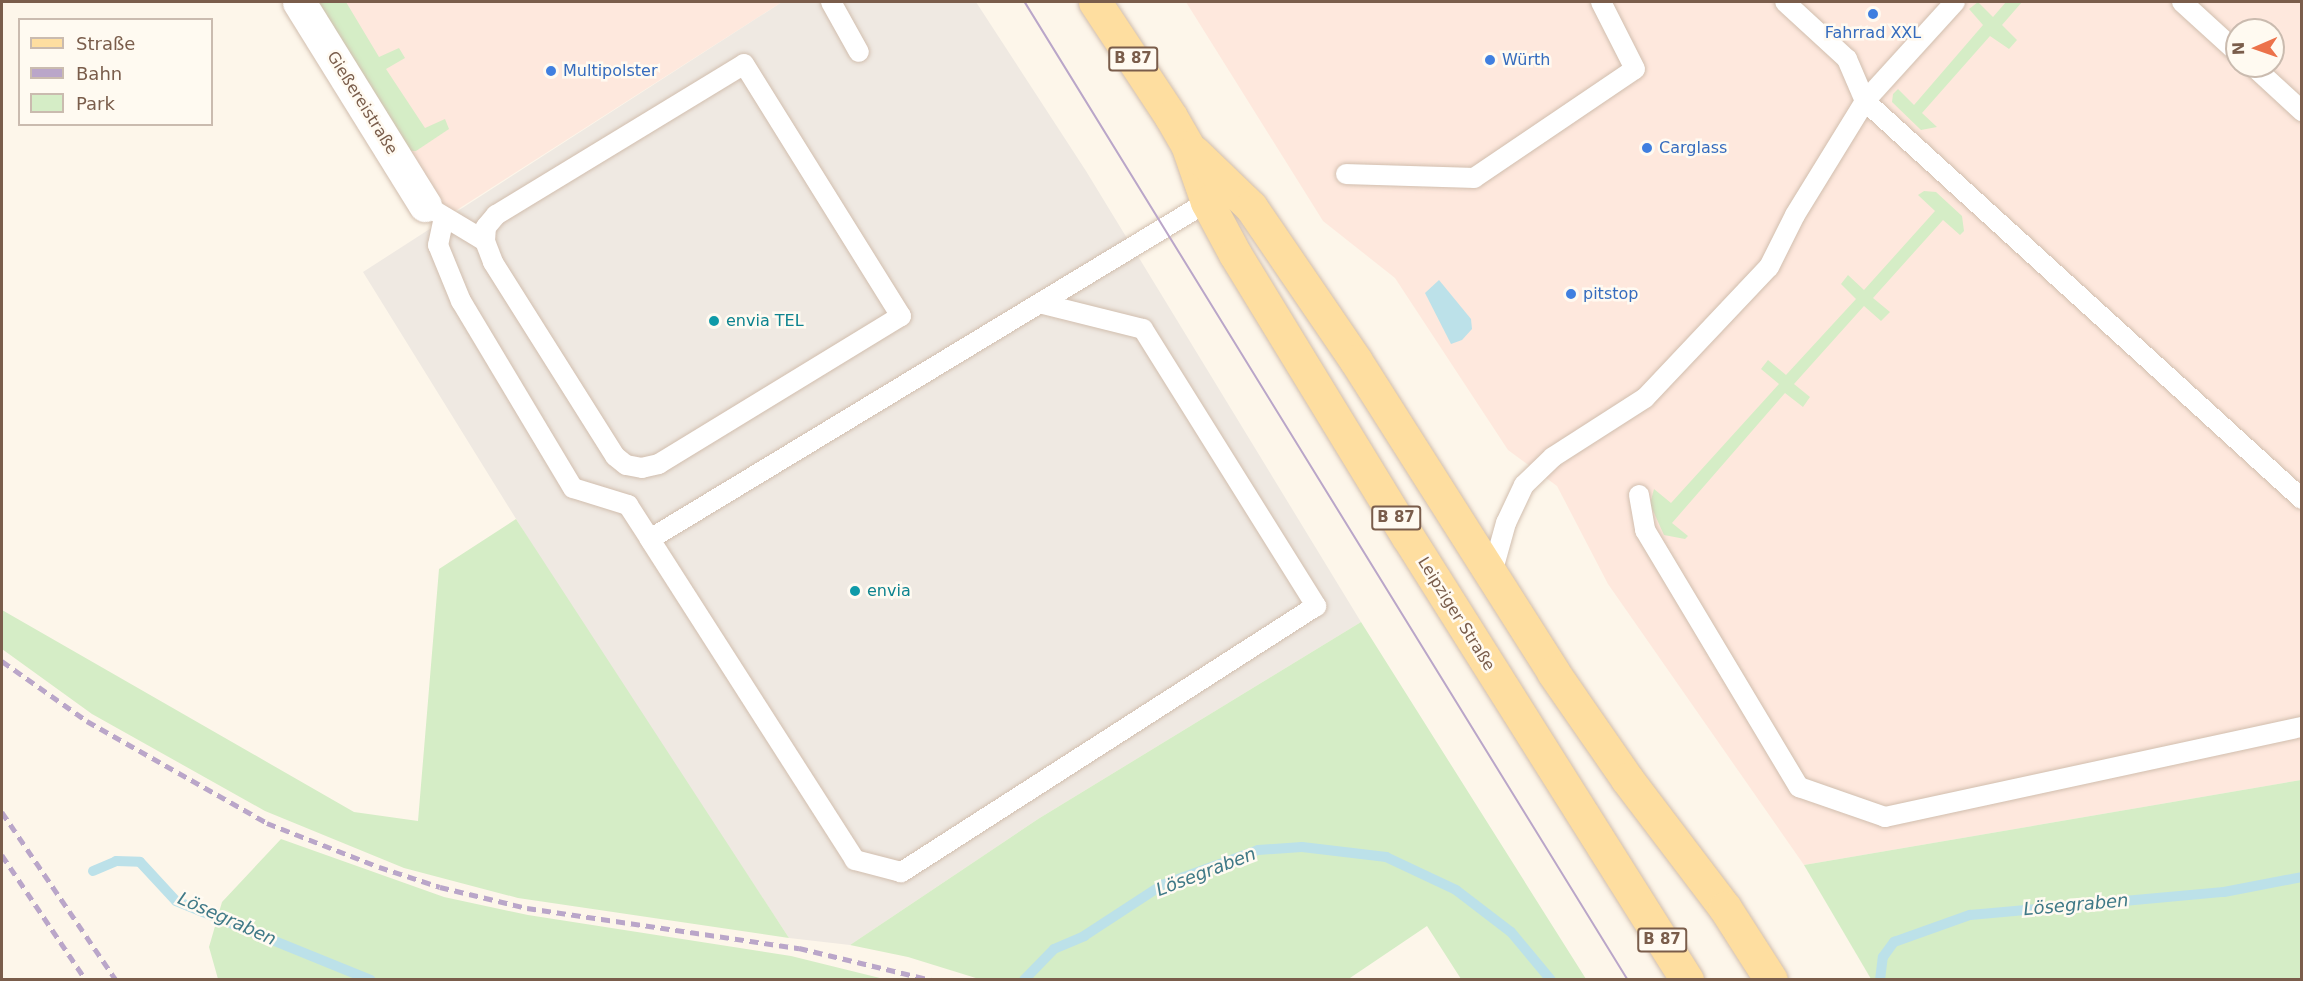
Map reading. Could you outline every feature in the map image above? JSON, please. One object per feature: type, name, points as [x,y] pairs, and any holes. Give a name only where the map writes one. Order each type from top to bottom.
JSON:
[{"type":"main road","name":"Leipziger Straße","points":[[1095,2],[1188,147],[1207,202],[1408,537],[1687,980]]},
{"type":"main road","name":"Leipziger Straße","points":[[1188,147],[1251,207],[1356,361],[1627,779],[1725,908],[1771,980]]},
{"type":"street","name":"Gießereistraße","points":[[299,2],[434,211]]},
{"type":"lane","points":[[831,2],[859,52]]},
{"type":"lane","points":[[1346,174],[1474,178],[1635,69],[1601,2]]},
{"type":"lane","points":[[1785,2],[1847,59],[1865,101],[2301,499]]},
{"type":"lane","points":[[1492,573],[1506,523],[1524,485],[1553,457],[1645,398],[1769,267],[1795,215],[1865,101],[1955,2]]},
{"type":"lane","points":[[2186,5],[2225,41]]},
{"type":"lane","points":[[434,211],[485,241],[493,262],[615,456],[626,465],[642,468],[659,464],[901,316],[744,64],[496,215],[486,227],[485,241]]},
{"type":"lane","points":[[2266,78],[2301,111]]},
{"type":"lane","points":[[650,539],[1043,304],[1207,202]]},
{"type":"lane","points":[[434,211],[438,245],[461,301],[573,488],[628,505],[855,860],[901,872],[1316,606],[1143,329],[1043,304]]},
{"type":"lane","points":[[1639,495],[1645,530],[1799,787],[1885,817],[2301,727]]},
{"type":"shaded area","points":[[299,2],[782,2],[435,224]]},
{"type":"shaded area","points":[[782,2],[976,2],[1086,171],[1361,622],[1038,819],[850,945],[789,938],[575,614],[363,272]]},
{"type":"shaded area","points":[[1186,2],[2301,2],[2301,780],[1804,865],[1608,584],[1557,486],[1508,450],[1395,278],[1323,221]]},
{"type":"green space","points":[[310,2],[346,2],[379,57],[399,48],[405,58],[386,69],[425,128],[445,119],[449,129],[416,151],[408,151]]},
{"type":"green space","points":[[1978,2],[1993,17],[2006,2],[2022,2],[2002,25],[2017,40],[2009,49],[1990,36],[1922,113],[1937,127],[1921,130],[1892,102],[1893,94],[1898,89],[1914,105],[1983,25],[1969,9]]},
{"type":"green space","points":[[1924,191],[1936,192],[1962,216],[1964,231],[1960,235],[1943,220],[1873,298],[1890,312],[1881,321],[1864,306],[1794,384],[1810,397],[1803,407],[1785,393],[1672,523],[1688,536],[1685,539],[1664,535],[1650,504],[1654,489],[1671,503],[1779,384],[1761,369],[1768,360],[1786,375],[1856,299],[1841,284],[1848,275],[1864,290],[1935,211],[1918,195]]},
{"type":"green space","points":[[516,519],[789,938],[518,898],[404,868],[265,811],[92,714],[2,649],[2,610],[354,812],[418,821],[439,569]]},
{"type":"green space","points":[[1361,622],[1586,979],[1461,979],[1427,926],[1347,980],[979,979],[908,957],[850,945],[1038,819]]},
{"type":"green space","points":[[2301,780],[2301,979],[1871,979],[1804,865]]},
{"type":"green space","points":[[281,839],[444,897],[528,915],[791,956],[884,979],[218,979],[209,947],[222,902]]},
{"type":"water","points":[[1439,280],[1471,319],[1472,329],[1462,340],[1451,344],[1425,293]]},
{"type":"waterway","name":"Lösegraben","points":[[1024,980],[1054,949],[1084,936],[1162,885],[1258,850],[1302,847],[1386,857],[1456,890],[1511,932],[1551,980]]},
{"type":"waterway","name":"Lösegraben","points":[[93,871],[116,861],[140,862],[176,901],[371,980]]},
{"type":"waterway","name":"Lösegraben","points":[[1880,980],[1883,957],[1894,942],[1970,915],[2224,892],[2302,877]]},
{"type":"tram line","points":[[1025,2],[1628,980]]},
{"type":"railway","points":[[2,661],[87,721],[267,823],[379,867],[440,887],[527,908],[799,948],[931,980]]},
{"type":"railway","points":[[2,812],[116,980]]},
{"type":"railway","points":[[2,855],[86,980]]},
{"type":"place","name":"Fahrrad XXL","points":[[1873,14]]},
{"type":"place","name":"Würth","points":[[1490,60]]},
{"type":"place","name":"Multipolster","points":[[551,71]]},
{"type":"place","name":"Carglass","points":[[1647,148]]},
{"type":"place","name":"pitstop","points":[[1571,294]]},
{"type":"place","name":"envia TEL","points":[[714,321]]},
{"type":"place","name":"envia","points":[[855,591]]}]
